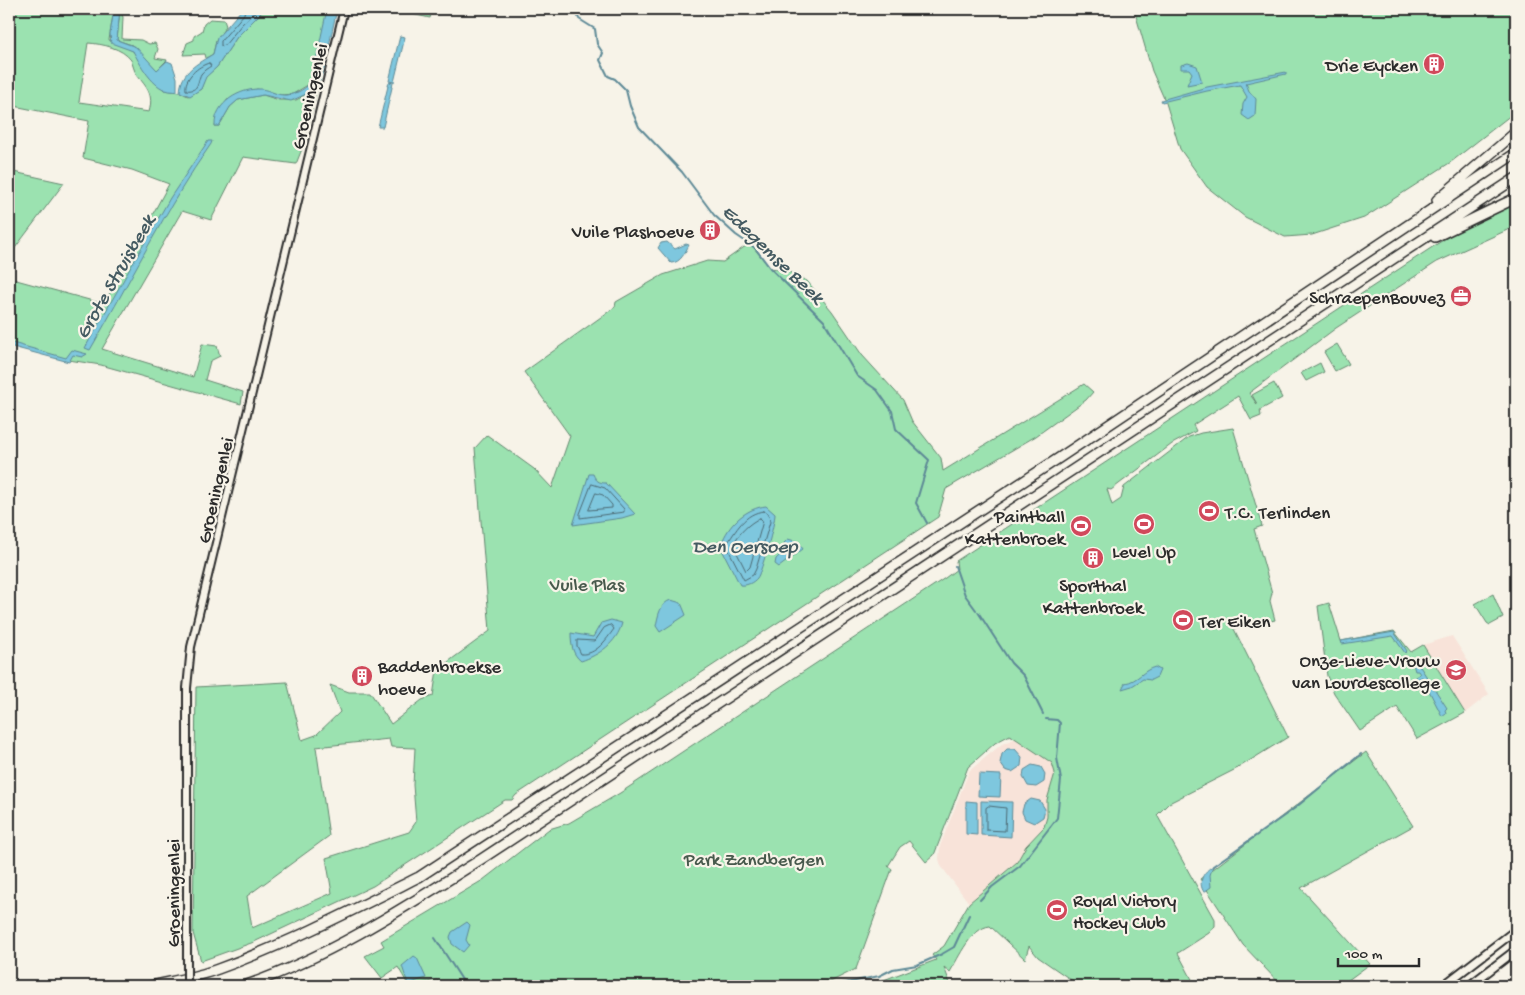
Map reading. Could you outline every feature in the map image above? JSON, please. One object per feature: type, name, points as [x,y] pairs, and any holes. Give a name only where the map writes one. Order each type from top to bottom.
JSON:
[{"type":"highway","points":[[1406,226],[1516,132]]},
{"type":"highway","points":[[152,986],[216,970],[258,953],[341,916],[418,877],[1059,458],[1516,153]]},
{"type":"highway","points":[[244,986],[345,940],[451,878],[1516,178]]},
{"type":"highway","points":[[1412,247],[1516,198]]},
{"type":"main road","points":[[1443,986],[1516,930]]},
{"type":"main road","points":[[1469,986],[1516,950]]},
{"type":"street","name":"Groeningenlei","points":[[187,986],[187,688],[191,647],[344,9]]},
{"type":"shaded area","name":"Onze-Lieve-Vrouw van Lourdescollege","points":[[1452,636],[1489,694],[1465,713],[1423,645]]},
{"type":"shaded area","points":[[1016,738],[1052,763],[1055,773],[1047,800],[1047,817],[1044,827],[1026,846],[1017,862],[969,903],[941,866],[939,859],[940,846],[969,771],[1002,744]]},
{"type":"green space","points":[[9,9],[114,9],[109,40],[133,51],[149,75],[164,90],[180,92],[188,96],[201,89],[205,77],[217,67],[237,37],[265,9],[334,9],[319,85],[311,83],[293,94],[281,95],[257,89],[227,100],[215,126],[219,126],[230,107],[238,100],[263,95],[279,100],[296,100],[317,89],[302,149],[296,164],[243,157],[211,220],[182,211],[102,349],[193,377],[202,344],[217,346],[220,356],[210,361],[205,380],[243,392],[241,404],[101,365],[62,359],[9,344],[9,278],[104,304],[169,184],[132,170],[83,158],[89,121],[9,105]],"holes":[[[88,43],[106,46],[123,52],[131,60],[136,73],[149,92],[151,100],[149,112],[79,102]]]},
{"type":"green space","points":[[120,9],[123,17],[122,39],[141,40],[149,44],[155,43],[158,49],[155,58],[167,60],[157,70],[132,45],[117,40]]},
{"type":"green space","points":[[403,9],[432,9],[430,18],[402,12]]},
{"type":"green space","name":"Drie Eycken","points":[[1134,9],[1516,9],[1516,111],[1451,162],[1364,218],[1312,235],[1285,237],[1245,217],[1207,187],[1180,149],[1166,103],[1152,71]]},
{"type":"green space","points":[[210,19],[224,20],[226,26],[216,41],[213,54],[206,58],[205,54],[183,55],[187,43],[194,40],[194,36],[202,31],[204,24]]},
{"type":"green space","points":[[9,171],[64,183],[9,256]]},
{"type":"green space","name":"Park Zandbergen","points":[[1516,192],[1516,226],[1437,262],[1336,328],[1249,393],[1257,404],[1252,395],[1274,383],[1282,398],[1260,410],[1261,416],[1251,420],[1238,396],[1193,425],[1196,431],[1172,444],[1111,490],[1107,489],[1112,505],[1121,499],[1124,487],[1189,437],[1201,433],[1233,428],[1262,526],[1254,529],[1272,593],[1270,601],[1275,620],[1234,629],[1288,737],[1236,769],[1169,803],[1157,815],[1215,919],[1215,926],[1209,933],[1178,953],[1194,986],[1080,986],[1038,957],[1029,946],[1025,959],[990,926],[983,928],[971,937],[950,972],[944,967],[951,986],[868,986],[936,960],[932,955],[944,946],[969,903],[1017,862],[1026,846],[1044,827],[1047,817],[1047,800],[1055,773],[1052,763],[1010,735],[995,743],[968,767],[934,855],[926,862],[909,841],[900,847],[888,866],[892,869],[856,969],[832,981],[801,981],[794,986],[440,986],[437,980],[411,985],[407,983],[398,967],[382,978],[365,956],[384,946],[381,941],[483,880],[549,829],[569,823],[620,793],[945,578],[957,569],[956,561]]},
{"type":"green space","name":"Vuile Plas","points":[[750,243],[770,268],[785,270],[807,281],[832,311],[862,355],[903,400],[912,421],[941,458],[943,471],[1084,384],[1093,392],[1086,400],[1036,436],[946,489],[938,517],[516,795],[512,800],[505,800],[373,886],[254,942],[201,961],[193,933],[196,687],[287,682],[302,740],[316,735],[340,712],[330,685],[349,692],[370,692],[391,724],[422,700],[433,696],[437,670],[490,631],[475,448],[487,435],[534,469],[552,488],[570,436],[524,372],[615,307],[616,302],[663,275],[707,261],[723,262]],"holes":[[[389,739],[391,747],[415,748],[413,785],[416,822],[409,832],[326,858],[332,893],[252,928],[247,896],[329,836],[316,747]]]},
{"type":"green space","points":[[1337,344],[1349,364],[1335,371],[1324,352]]},
{"type":"green space","points":[[1320,363],[1324,372],[1306,381],[1301,373]]},
{"type":"green space","points":[[1493,594],[1503,618],[1490,625],[1475,604]]},
{"type":"green space","points":[[1329,603],[1341,641],[1394,631],[1411,652],[1423,645],[1465,713],[1417,739],[1397,707],[1360,731],[1334,693],[1327,676],[1318,606]]},
{"type":"green space","points":[[1366,752],[1413,826],[1301,888],[1370,964],[1340,986],[1282,986],[1243,945],[1200,879]]},
{"type":"water","points":[[114,9],[120,9],[117,40],[136,47],[157,70],[167,61],[172,63],[177,78],[177,91],[162,89],[150,78],[133,51],[111,43],[110,34]]},
{"type":"water","points":[[242,9],[265,9],[237,37],[217,67],[206,77],[201,89],[190,96],[180,92],[183,79],[187,73],[213,54],[217,38]]},
{"type":"water","points":[[327,9],[337,9],[324,68],[317,89],[291,101],[263,95],[238,100],[230,107],[219,126],[215,126],[219,110],[237,94],[253,89],[261,89],[280,95],[294,94],[311,83]]},
{"type":"water","points":[[400,36],[405,37],[394,82],[389,81]]},
{"type":"water","points":[[1188,63],[1197,66],[1202,82],[1187,85],[1192,73],[1189,69],[1181,69],[1181,65]]},
{"type":"water","points":[[1286,72],[1286,74],[1246,83],[1249,91],[1256,99],[1255,116],[1249,120],[1242,115],[1243,104],[1247,97],[1240,85],[1162,102],[1161,100],[1207,87]]},
{"type":"water","points":[[389,82],[393,83],[383,127],[378,127]]},
{"type":"water","points":[[208,141],[212,141],[211,144],[178,194],[90,350],[85,348],[170,198]]},
{"type":"water","points":[[667,242],[675,249],[686,244],[689,245],[680,259],[671,263],[658,248],[661,243]]},
{"type":"water","points":[[9,342],[66,358],[72,350],[87,354],[82,357],[73,355],[69,362],[9,346]]},
{"type":"water","points":[[589,474],[593,474],[600,482],[606,483],[635,514],[622,518],[573,525]]},
{"type":"water","name":"Den Oersoep","points":[[766,506],[775,514],[762,567],[755,580],[747,585],[740,585],[718,542],[723,540],[730,528],[740,517],[759,507]]},
{"type":"water","points":[[788,539],[798,542],[803,549],[779,567],[775,564],[776,559],[786,549],[784,543]]},
{"type":"water","points":[[671,600],[681,603],[686,615],[660,632],[656,626],[659,614],[664,604]]},
{"type":"water","points":[[611,620],[622,623],[616,637],[601,652],[581,661],[573,648],[571,633],[593,637],[601,623]]},
{"type":"water","points":[[1394,632],[1407,651],[1405,653],[1393,636],[1342,644],[1341,641]]},
{"type":"water","points":[[1415,659],[1447,708],[1445,710],[1446,713],[1442,716],[1422,677],[1416,680],[1415,677],[1420,674],[1418,671],[1415,671],[1413,664],[1406,663]]},
{"type":"water","points":[[1155,667],[1160,670],[1157,677],[1151,680],[1143,679],[1132,686],[1122,689],[1125,683]]},
{"type":"water","points":[[1007,749],[1015,749],[1022,757],[1021,766],[1012,772],[1005,770],[1000,763],[1002,754]]},
{"type":"water","points":[[1032,765],[1041,767],[1045,774],[1044,782],[1036,787],[1028,786],[1023,777],[1024,770]]},
{"type":"water","points":[[979,774],[1001,775],[1000,797],[978,796]]},
{"type":"water","points":[[1031,799],[1040,801],[1045,809],[1043,817],[1034,823],[1025,819],[1022,812],[1024,804]]},
{"type":"water","points":[[966,801],[977,802],[977,835],[966,834]]},
{"type":"water","points":[[981,801],[1012,802],[1011,837],[981,835]]},
{"type":"water","points":[[1213,866],[1210,875],[1211,887],[1204,892],[1201,884],[1202,877]]},
{"type":"water","points":[[467,922],[470,925],[466,940],[469,945],[463,952],[452,944],[450,937],[452,932]]},
{"type":"water","points":[[414,956],[417,958],[426,978],[408,984],[402,966]]},
{"type":"waterway","name":"Edegemse Beek","points":[[575,9],[579,19],[595,29],[597,44],[603,53],[600,60],[608,76],[615,79],[626,90],[630,106],[639,127],[682,172],[714,215],[736,235],[755,248],[770,268],[824,321],[857,376],[877,390],[892,411],[896,429],[929,460],[916,503],[927,523]]},
{"type":"waterway","name":"Edegemse Beek","points":[[955,566],[965,595],[976,610]]},
{"type":"waterway","name":"Edegemse Beek","points":[[978,612],[1011,663],[1024,676],[1043,714]]},
{"type":"waterway","name":"Edegemse Beek","points":[[980,900],[992,887],[1020,866],[1057,818],[1061,780],[1057,758],[1060,723],[1057,720],[1046,719]]},
{"type":"waterway","points":[[1213,866],[1295,808],[1361,754]]},
{"type":"waterway","name":"Edegemse Beek","points":[[832,986],[879,976],[893,969],[917,965],[942,954],[954,947],[969,915]]},
{"type":"waterway","points":[[435,938],[466,986]]},
{"type":"place","name":"Drie Eycken","points":[[1434,64]]},
{"type":"place","name":"Vuile Plashoeve","points":[[710,230]]},
{"type":"place","name":"SchraepenBouvez","points":[[1461,296]]},
{"type":"place","name":"T.C. Terlinden","points":[[1209,511]]},
{"type":"place","name":"Level Up","points":[[1144,524]]},
{"type":"place","name":"Paintball Kattenbroek","points":[[1081,526]]},
{"type":"place","name":"Sporthal Kattenbroek","points":[[1093,558]]},
{"type":"place","name":"Ter Eiken","points":[[1183,620]]},
{"type":"place","name":"Onze-Lieve-Vrouw van Lourdescollege","points":[[1456,670]]},
{"type":"place","name":"Baddenbroekse hoeve","points":[[362,676]]},
{"type":"place","name":"Royal Victory Hockey Club","points":[[1057,910]]},
{"type":"water label","name":"Grote Struisbeek","points":[[114,276]]}]
